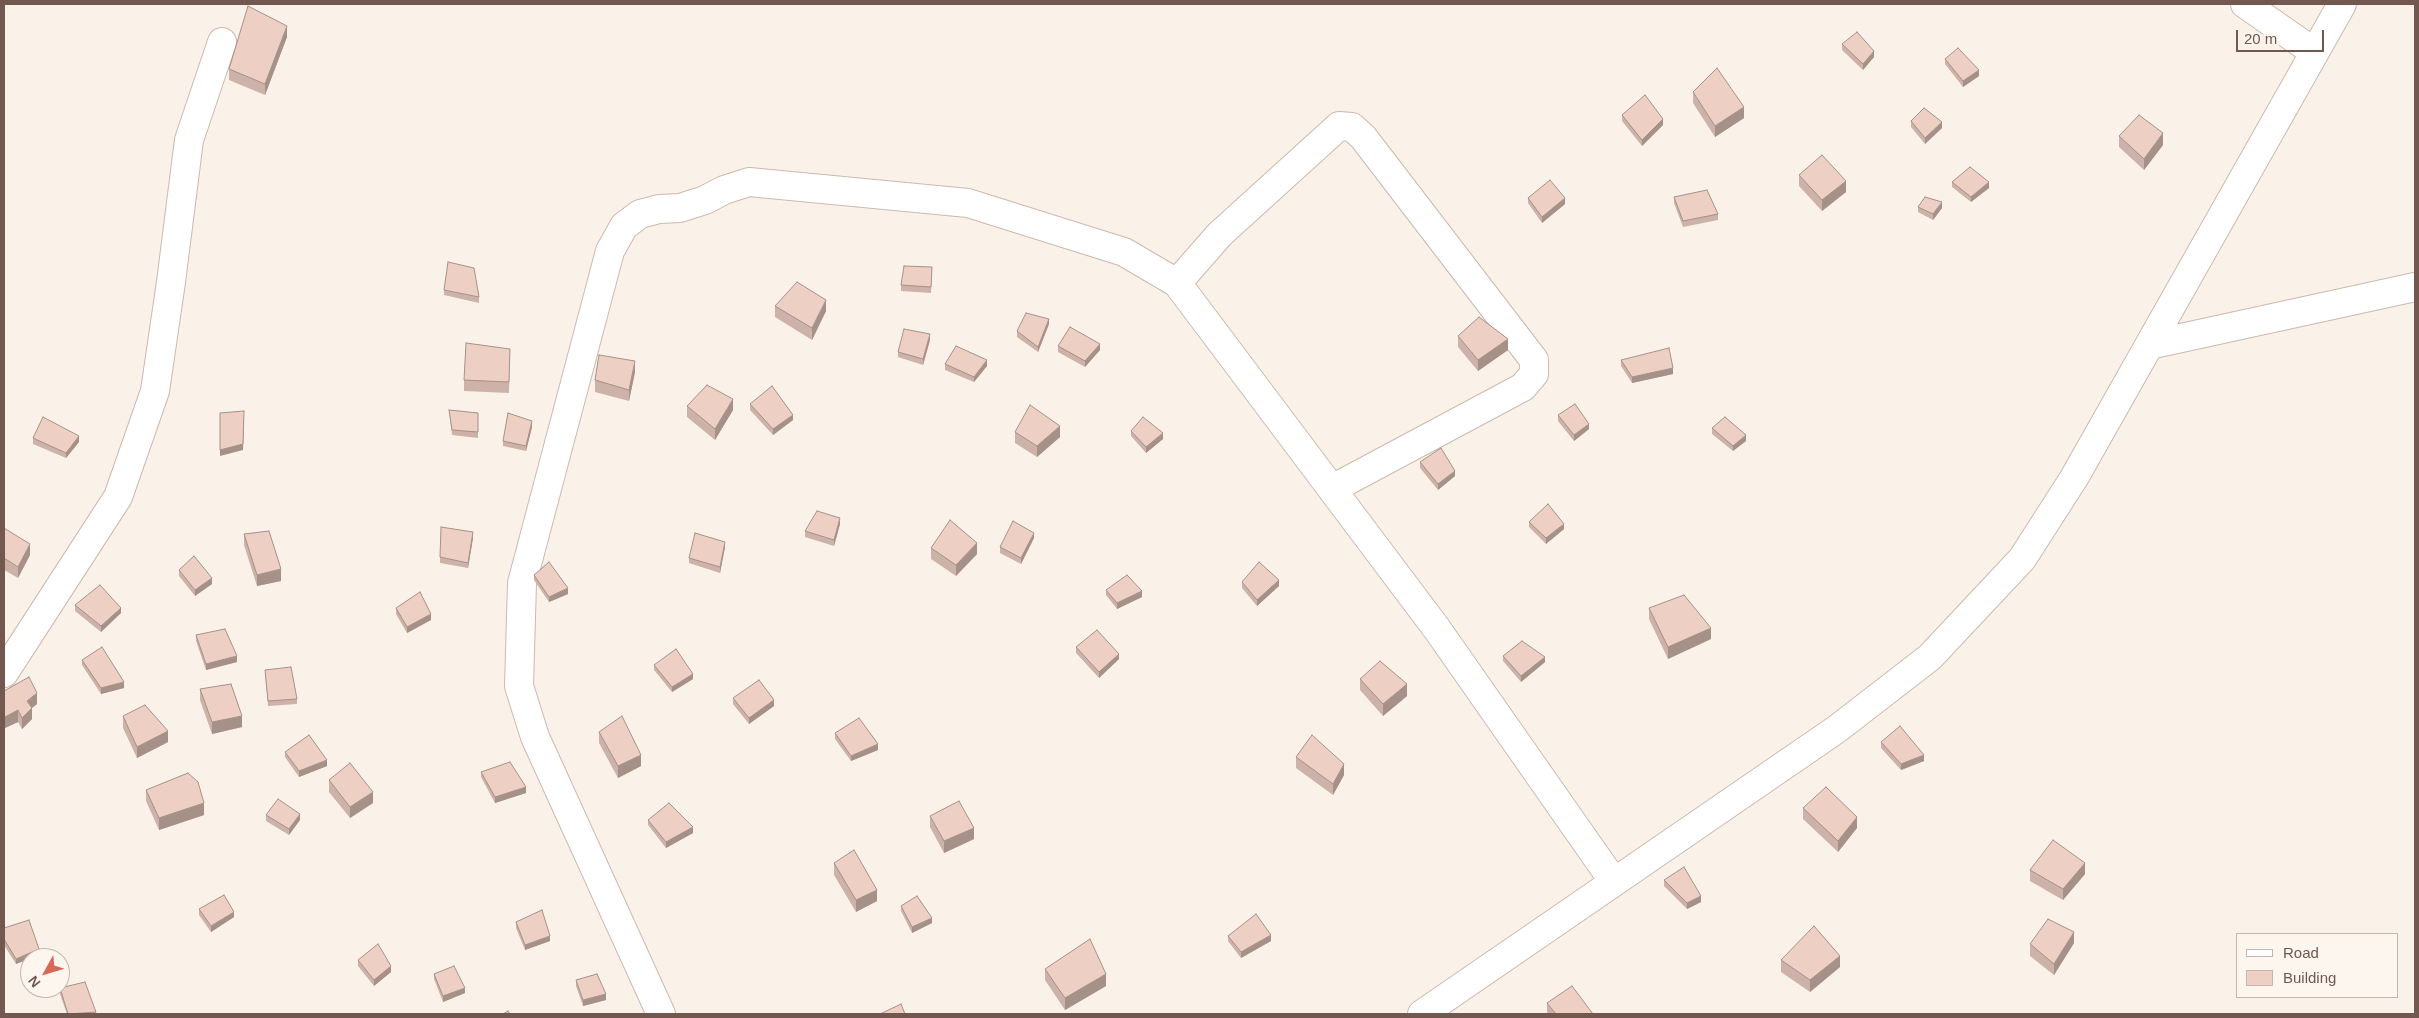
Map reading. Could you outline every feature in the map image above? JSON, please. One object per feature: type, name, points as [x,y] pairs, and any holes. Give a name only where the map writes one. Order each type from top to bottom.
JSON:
[{"type":"street","points":[[2246,4],[2314,52]]},
{"type":"street","points":[[1422,1014],[1838,729],[1930,657],[2022,558],[2074,478],[2342,4]]},
{"type":"street","points":[[4,673],[118,497],[152,400],[171,282],[189,140],[222,42]]},
{"type":"street","points":[[1177,282],[1220,234],[1339,126],[1352,127],[1363,137],[1534,360],[1534,374],[1523,387],[1332,489]]},
{"type":"street","points":[[661,1014],[535,737],[519,686],[522,583],[610,251],[624,226],[640,214],[659,209],[680,208],[749,182],[968,203],[1124,252],[1177,282],[1437,629],[1614,882]]},
{"type":"street","points":[[2149,345],[2415,287]]},
{"type":"building","points":[[248,6],[287,26],[265,84],[229,69]]},
{"type":"building","points":[[1857,32],[1874,51],[1863,64],[1842,44]]},
{"type":"building","points":[[1958,48],[1979,70],[1963,81],[1945,59]]},
{"type":"building","points":[[1717,68],[1744,107],[1715,126],[1693,92]]},
{"type":"building","points":[[1645,95],[1663,119],[1642,140],[1622,115]]},
{"type":"building","points":[[1924,108],[1942,122],[1925,138],[1911,121]]},
{"type":"building","points":[[2139,115],[2163,133],[2144,159],[2119,136]]},
{"type":"building","points":[[1822,155],[1846,181],[1822,200],[1799,175]]},
{"type":"building","points":[[1970,167],[1989,182],[1971,197],[1952,182]]},
{"type":"building","points":[[1550,180],[1565,198],[1542,217],[1528,198]]},
{"type":"building","points":[[1707,190],[1718,214],[1683,221],[1674,197]]},
{"type":"building","points":[[1925,197],[1942,202],[1933,214],[1918,207]]},
{"type":"building","points":[[448,262],[474,268],[479,297],[444,290]]},
{"type":"building","points":[[904,266],[932,267],[931,287],[901,285]]},
{"type":"building","points":[[797,282],[826,300],[812,328],[775,306]]},
{"type":"building","points":[[1026,313],[1049,319],[1038,347],[1017,331]]},
{"type":"building","points":[[1479,317],[1508,339],[1478,360],[1458,336]]},
{"type":"building","points":[[1070,327],[1100,344],[1085,361],[1058,346]]},
{"type":"building","points":[[904,329],[930,334],[923,359],[898,352]]},
{"type":"building","points":[[466,343],[510,349],[509,382],[464,380]]},
{"type":"building","points":[[956,346],[987,360],[974,377],[945,364]]},
{"type":"building","points":[[1669,348],[1673,368],[1632,377],[1621,360]]},
{"type":"building","points":[[599,355],[635,361],[629,390],[595,380]]},
{"type":"building","points":[[707,385],[733,399],[715,429],[687,406]]},
{"type":"building","points":[[772,386],[793,415],[773,429],[750,404]]},
{"type":"building","points":[[1575,404],[1589,424],[1574,435],[1558,415]]},
{"type":"building","points":[[1030,405],[1060,426],[1037,446],[1015,432]]},
{"type":"building","points":[[449,410],[478,413],[478,432],[452,430]]},
{"type":"building","points":[[244,411],[243,444],[220,450],[220,413]]},
{"type":"building","points":[[508,413],[532,421],[526,446],[503,441]]},
{"type":"building","points":[[43,417],[79,436],[66,453],[33,438]]},
{"type":"building","points":[[1143,417],[1163,433],[1146,447],[1131,431]]},
{"type":"building","points":[[1725,417],[1746,435],[1733,446],[1712,428]]},
{"type":"building","points":[[1441,448],[1455,471],[1438,484],[1420,462]]},
{"type":"building","points":[[1548,504],[1564,524],[1546,538],[1529,522]]},
{"type":"building","points":[[817,511],[840,518],[834,540],[805,531]]},
{"type":"building","points":[[950,520],[977,543],[956,565],[931,548]]},
{"type":"building","points":[[1013,521],[1034,533],[1021,558],[1000,547]]},
{"type":"building","points":[[441,527],[473,532],[468,563],[440,557]]},
{"type":"building","points":[[4,528],[30,544],[18,567],[4,558]]},
{"type":"building","points":[[269,531],[281,569],[257,575],[244,534]]},
{"type":"building","points":[[695,533],[725,542],[720,567],[689,558]]},
{"type":"building","points":[[194,556],[212,578],[195,590],[179,570]]},
{"type":"building","points":[[549,562],[568,588],[549,597],[534,575]]},
{"type":"building","points":[[1259,562],[1279,580],[1257,600],[1242,582]]},
{"type":"building","points":[[1127,575],[1142,591],[1117,603],[1106,590]]},
{"type":"building","points":[[100,585],[121,608],[101,626],[75,605]]},
{"type":"building","points":[[420,592],[431,614],[407,627],[396,608]]},
{"type":"building","points":[[1684,595],[1711,628],[1668,647],[1649,608]]},
{"type":"building","points":[[225,629],[237,656],[206,664],[196,635]]},
{"type":"building","points":[[1097,630],[1119,654],[1099,672],[1076,647]]},
{"type":"building","points":[[1522,641],[1545,657],[1521,676],[1503,656]]},
{"type":"building","points":[[102,647],[124,682],[101,688],[82,660]]},
{"type":"building","points":[[676,649],[693,674],[672,687],[654,665]]},
{"type":"building","points":[[1380,661],[1407,684],[1383,704],[1360,679]]},
{"type":"building","points":[[291,667],[297,699],[268,701],[265,670]]},
{"type":"building","points":[[29,677],[37,693],[27,701],[32,708],[22,718],[18,710],[5,717],[4,691]]},
{"type":"building","points":[[759,680],[774,700],[749,718],[733,698]]},
{"type":"building","points":[[231,684],[242,716],[212,722],[200,689]]},
{"type":"building","points":[[145,705],[168,731],[137,747],[123,716]]},
{"type":"building","points":[[622,716],[641,755],[618,766],[599,732]]},
{"type":"building","points":[[859,718],[878,744],[851,756],[835,733]]},
{"type":"building","points":[[1900,726],[1924,755],[1901,764],[1881,742]]},
{"type":"building","points":[[309,735],[327,760],[299,771],[285,752]]},
{"type":"building","points":[[1312,735],[1344,764],[1333,784],[1296,757]]},
{"type":"building","points":[[510,762],[526,787],[495,797],[481,772]]},
{"type":"building","points":[[350,763],[373,792],[350,807],[329,780]]},
{"type":"building","points":[[188,773],[198,782],[204,803],[159,818],[146,790]]},
{"type":"building","points":[[1826,787],[1857,817],[1838,841],[1803,808]]},
{"type":"building","points":[[278,799],[300,814],[289,829],[266,815]]},
{"type":"building","points":[[959,801],[974,828],[944,841],[930,816]]},
{"type":"building","points":[[669,803],[693,827],[666,842],[648,820]]},
{"type":"building","points":[[2053,840],[2085,863],[2063,889],[2030,870]]},
{"type":"building","points":[[854,850],[877,890],[856,900],[834,863]]},
{"type":"building","points":[[1684,867],[1701,896],[1687,903],[1664,880]]},
{"type":"building","points":[[224,895],[234,912],[211,926],[199,909]]},
{"type":"building","points":[[917,896],[932,918],[912,927],[901,906]]},
{"type":"building","points":[[542,910],[550,936],[525,945],[516,922]]},
{"type":"building","points":[[1256,914],[1271,935],[1241,952],[1228,936]]},
{"type":"building","points":[[2048,919],[2074,932],[2054,964],[2030,944]]},
{"type":"building","points":[[29,920],[39,948],[20,948],[20,957],[16,959],[4,939],[4,928]]},
{"type":"building","points":[[1814,926],[1840,956],[1810,980],[1781,960]]},
{"type":"building","points":[[1090,939],[1106,974],[1065,998],[1045,969]]},
{"type":"building","points":[[378,944],[391,966],[374,980],[358,960]]},
{"type":"building","points":[[454,966],[465,988],[443,996],[434,974]]},
{"type":"building","points":[[597,974],[606,994],[583,1000],[576,980]]},
{"type":"building","points":[[85,982],[96,1012],[68,1014],[63,998],[70,998],[70,986]]},
{"type":"building","points":[[1572,986],[1593,1014],[1556,1014],[1547,1003]]},
{"type":"building","points":[[901,1004],[905,1014],[880,1014]]}]
